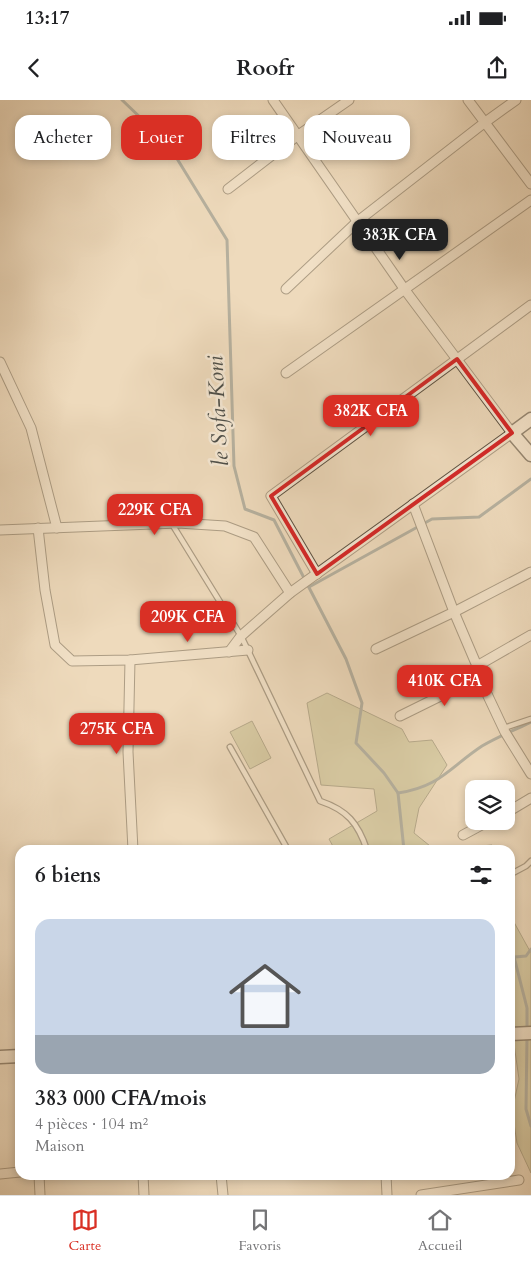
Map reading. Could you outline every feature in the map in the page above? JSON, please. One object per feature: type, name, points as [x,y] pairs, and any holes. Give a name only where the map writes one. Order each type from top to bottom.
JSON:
[{"type":"street","points":[[273,100],[405,290],[512,433],[531,455]]},
{"type":"street","points":[[228,189],[297,136],[349,100]]},
{"type":"street","points":[[468,100],[531,184]]},
{"type":"street","points":[[286,289],[358,221],[516,100]]},
{"type":"street","points":[[286,372],[531,200]]},
{"type":"street","points":[[317,574],[272,496],[531,305]]},
{"type":"street","points":[[0,362],[31,428],[57,528]]},
{"type":"street","points":[[229,652],[240,636],[290,593],[531,419]]},
{"type":"street","points":[[413,504],[479,678],[506,733],[531,774]]},
{"type":"street","points":[[0,530],[171,523],[225,526],[254,537],[290,593]]},
{"type":"street","points":[[38,528],[44,590],[57,648],[72,661],[130,660],[248,650]]},
{"type":"street","points":[[376,649],[454,612],[531,572]]},
{"type":"street","points":[[476,666],[531,635]]},
{"type":"street","points":[[130,660],[128,752],[133,845]]},
{"type":"street","points":[[400,716],[479,678]]},
{"type":"street","points":[[515,808],[531,798]]},
{"type":"street","points":[[463,835],[472,830]]},
{"type":"street","points":[[515,1034],[531,1034]]},
{"type":"street","points":[[0,1057],[15,1056]]},
{"type":"street","points":[[0,1174],[15,1172]]},
{"type":"street","points":[[39,1180],[40,1195]]},
{"type":"street","points":[[143,1180],[144,1195]]},
{"type":"street","points":[[222,1180],[223,1195]]},
{"type":"street","points":[[386,1180],[387,1195]]},
{"type":"street","points":[[421,1195],[519,1180]]},
{"type":"lane","points":[[171,523],[248,650],[320,801],[336,806],[349,816],[365,845]]},
{"type":"lane","points":[[506,733],[531,719]]},
{"type":"lane","points":[[230,747],[285,845]]},
{"type":"lane","points":[[515,872],[531,861]]},
{"type":"highlighted area","points":[[457,359],[512,433],[317,574],[271,496]]},
{"type":"shaded area","points":[[327,693],[402,729],[409,742],[432,740],[447,765],[419,808],[414,833],[429,845],[332,845],[329,839],[377,811],[374,789],[321,785],[307,703]]},
{"type":"shaded area","points":[[252,721],[271,758],[250,769],[230,732]]},
{"type":"shaded area","points":[[515,924],[531,953],[531,1173],[517,1143],[515,1130],[515,1097],[519,1079],[515,1051]]},
{"type":"waterway","name":"le Sofa-Koni","points":[[122,100],[168,144],[227,240],[234,466],[245,509],[274,520],[346,659],[362,703],[356,743],[384,773],[398,793],[403,845]]},
{"type":"waterway","points":[[309,587],[432,519],[479,517],[531,479]]},
{"type":"waterway","points":[[398,793],[435,781],[482,746],[531,722]]},
{"type":"waterway","points":[[515,957],[526,956],[531,949]]},
{"type":"waterway","name":"le Sofa-Koni","points":[[515,961],[527,1008],[527,1031]]},
{"type":"waterway","name":"le Sofa-Koni","points":[[527,1037],[526,1109],[531,1126]]}]
